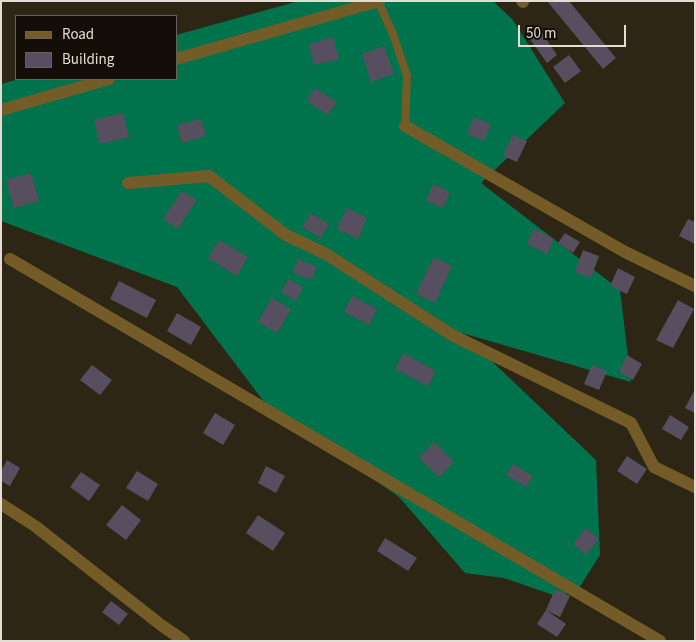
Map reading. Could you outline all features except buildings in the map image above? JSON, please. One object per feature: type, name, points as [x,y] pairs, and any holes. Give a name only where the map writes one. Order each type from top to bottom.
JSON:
[{"type":"street","points":[[178,58],[378,1]]},
{"type":"street","points":[[1,110],[106,80]]},
{"type":"street","points":[[406,126],[625,252],[695,286]]},
{"type":"street","points":[[128,183],[209,176],[286,235],[326,254],[452,335],[631,423],[654,467],[695,487]]},
{"type":"street","points":[[10,259],[660,641]]},
{"type":"street","points":[[1,504],[34,526],[184,641]]},
{"type":"lane","points":[[378,1],[393,34],[407,76],[406,126]]},
{"type":"green space","points":[[299,1],[493,1],[513,20],[565,103],[481,183],[620,290],[631,382],[462,333],[596,460],[600,555],[579,588],[559,597],[504,578],[465,573],[399,497],[265,403],[177,287],[1,221],[1,84],[15,80],[178,80],[178,34]]}]
